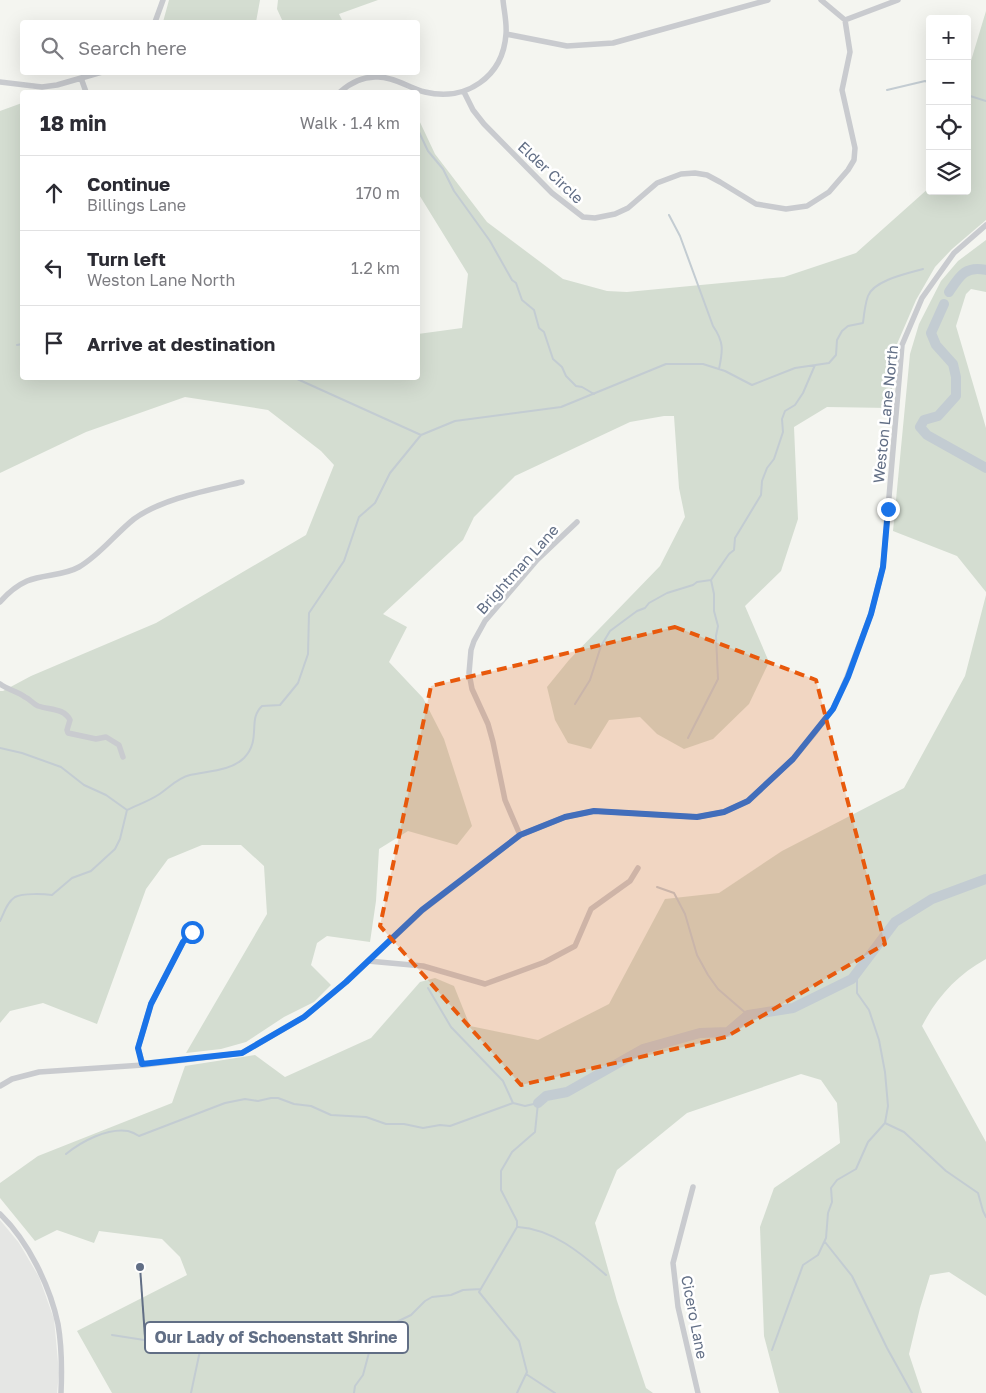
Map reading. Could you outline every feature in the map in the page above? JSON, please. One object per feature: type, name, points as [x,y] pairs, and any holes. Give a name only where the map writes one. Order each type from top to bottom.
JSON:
[{"type":"street","points":[[156,20],[164,0]]},
{"type":"street","points":[[343,90],[355,81],[377,77],[388,78],[435,94],[447,95],[464,92],[485,80],[501,56],[506,34],[503,0]]},
{"type":"street","points":[[506,34],[567,46],[613,42],[768,0]]},
{"type":"street","points":[[821,0],[845,20],[898,0]]},
{"type":"street","name":"Elder Circle","points":[[464,92],[473,110],[484,124],[552,192],[582,217],[595,218],[615,214],[628,208],[657,183],[681,174],[707,175],[756,204],[786,209],[807,206],[829,192],[854,160],[854,148],[842,90],[850,52],[845,20]]},
{"type":"street","points":[[0,82],[42,87],[92,75]]},
{"type":"street","points":[[81,78],[85,90]]},
{"type":"street","name":"Weston Lane North","points":[[0,1086],[12,1079],[39,1072],[142,1064],[242,1053],[304,1017],[346,982],[422,910],[520,835],[565,817],[594,811],[697,817],[724,812],[748,801],[793,759],[814,733],[833,709],[848,677],[871,614],[883,567],[902,345],[922,298],[954,253],[986,225]]},
{"type":"street","points":[[0,602],[5,596],[28,581],[69,572],[81,566],[135,519],[157,508],[201,492],[242,482]]},
{"type":"street","name":"Brightman Lane","points":[[520,835],[505,800],[488,724],[472,689],[469,672],[470,656],[474,641],[485,621],[537,560],[577,522]]},
{"type":"street","points":[[0,684],[10,691],[26,697],[38,706],[56,710],[68,716],[70,720],[67,730],[68,734],[96,739],[106,737],[118,746],[123,757]]},
{"type":"street","points":[[368,961],[423,966],[485,984],[545,962],[575,946],[592,909],[630,881],[638,868]]},
{"type":"street","points":[[142,1064],[138,1048],[151,1004],[183,942],[192,932]]},
{"type":"street","name":"Cicero Lane","points":[[693,1188],[673,1263],[678,1308],[698,1393]]},
{"type":"street","points":[[0,1214],[23,1242],[46,1285],[58,1324],[62,1357],[61,1393]]},
{"type":"highlighted area","points":[[675,627],[816,680],[885,944],[726,1037],[521,1085],[380,926],[431,686]]},
{"type":"shaded area","points":[[169,0],[260,0],[256,20],[164,20]]},
{"type":"shaded area","points":[[278,0],[378,0],[339,14],[342,20],[282,20],[277,9]]},
{"type":"shaded area","points":[[986,11],[986,220],[952,249],[935,267],[916,300],[897,344],[890,408],[827,407],[794,427],[798,519],[781,571],[745,606],[769,662],[749,704],[713,739],[684,749],[657,734],[640,717],[609,720],[591,749],[568,743],[555,720],[547,687],[569,660],[660,566],[685,517],[679,488],[674,416],[630,422],[515,476],[474,517],[463,540],[383,614],[407,627],[389,662],[423,698],[444,739],[472,826],[457,845],[408,831],[379,849],[376,901],[370,942],[327,936],[317,943],[311,965],[331,985],[314,1002],[284,1017],[246,1042],[221,1049],[186,1053],[267,914],[264,866],[241,845],[202,845],[168,859],[146,889],[97,1024],[43,1003],[10,1011],[0,1023],[0,691],[156,623],[306,535],[334,465],[321,451],[268,410],[185,397],[86,432],[0,473],[0,111],[20,104],[20,380],[420,380],[420,334],[462,328],[468,274],[420,196],[420,122],[435,154],[487,222],[563,279],[607,291],[627,292],[784,277],[856,253],[926,191],[926,195],[971,195],[971,61]]},
{"type":"shaded area","points":[[986,240],[986,292],[971,289],[966,294],[956,326],[986,428],[986,592],[957,556],[893,531],[910,354],[919,324],[941,281],[958,261]]},
{"type":"shaded area","points":[[986,595],[986,959],[966,972],[941,996],[922,1026],[986,1142],[986,1296],[949,1272],[930,1275],[909,1354],[922,1393],[779,1393],[764,1336],[760,1227],[774,1188],[840,1143],[837,1103],[821,1080],[801,1074],[687,1113],[617,1170],[595,1223],[617,1301],[646,1388],[653,1393],[112,1393],[77,1331],[187,1275],[180,1257],[162,1239],[99,1231],[94,1243],[57,1230],[35,1241],[0,1198],[0,1183],[38,1156],[172,1103],[185,1066],[255,1055],[285,1077],[371,1038],[420,982],[435,978],[454,986],[470,1026],[538,1040],[609,1004],[665,899],[719,893],[782,851],[904,788],[965,676]]},
{"type":"shaded area","points":[[0,1220],[19,1243],[39,1277],[54,1319],[59,1373],[57,1393],[0,1393]]},
{"type":"waterway","points":[[887,90],[926,81]]},
{"type":"waterway","points":[[971,96],[986,101]]},
{"type":"waterway","points":[[420,134],[428,151],[443,169],[454,191],[490,241],[512,280],[516,283],[522,300],[534,310],[539,328],[544,332],[553,359],[562,367],[566,376],[576,386],[582,387],[594,394]]},
{"type":"waterway","points":[[669,215],[680,236],[713,326],[721,342],[722,351],[719,369]]},
{"type":"waterway","points":[[299,380],[421,435],[455,421],[561,407],[666,364],[703,364],[725,371],[752,385],[795,368],[829,363],[836,355],[837,340],[842,331],[848,326],[863,323],[866,302],[872,290],[884,281],[923,269]]},
{"type":"waterway","points":[[949,292],[960,277],[968,271],[973,269],[986,270]]},
{"type":"waterway","points":[[944,304],[931,333],[936,345],[953,364],[956,377],[956,396],[938,416],[924,420],[920,427],[927,435],[986,468]]},
{"type":"waterway","points":[[688,738],[718,679],[716,636],[718,626],[714,611],[714,594],[711,580],[729,554],[734,550],[735,538],[761,495],[762,481],[767,468],[774,459],[783,432],[782,419],[785,411],[795,405],[803,393],[815,365]]},
{"type":"waterway","points":[[0,748],[22,753],[61,767],[84,785],[106,795],[127,810],[154,797],[185,776],[226,768],[239,762],[244,758],[252,744],[255,717],[258,711],[262,706],[280,705],[298,683],[308,654],[309,613],[344,561],[359,517],[375,503],[390,473],[421,435]]},
{"type":"waterway","points":[[575,704],[590,680],[601,646],[610,631],[637,611],[645,608],[649,603],[667,593],[697,582],[711,580]]},
{"type":"waterway","points":[[0,921],[8,905],[15,897],[28,894],[52,895],[72,878],[91,871],[115,849],[120,839],[127,810]]},
{"type":"waterway","points":[[538,1103],[546,1096],[567,1092],[643,1049],[700,1033],[728,1032],[748,1015],[793,1008],[852,979],[895,922],[932,899],[986,879]]},
{"type":"waterway","points":[[657,887],[674,893],[685,914],[697,955],[708,975],[718,989],[748,1015]]},
{"type":"waterway","points":[[772,1350],[803,1265],[818,1255],[826,1238],[828,1213],[832,1202],[831,1188],[837,1180],[856,1169],[868,1142],[885,1123],[888,1106],[885,1072],[879,1040],[869,1010],[857,993],[857,972]]},
{"type":"waterway","points":[[428,988],[451,1027],[503,1081],[513,1103]]},
{"type":"waterway","points":[[66,1154],[79,1144],[95,1136],[120,1131],[128,1131],[139,1136],[225,1103],[245,1099],[258,1101],[278,1098],[294,1104],[311,1106],[331,1115],[366,1117],[386,1124],[404,1124],[423,1128],[440,1125],[450,1126],[513,1103],[525,1106],[538,1103],[535,1132],[512,1152],[501,1171],[501,1190],[517,1221],[517,1227],[479,1292],[519,1341],[527,1372],[517,1393]]},
{"type":"waterway","points":[[885,1123],[904,1132],[946,1171],[978,1193],[986,1217]]},
{"type":"waterway","points":[[518,1227],[543,1232],[554,1237],[586,1258],[606,1275]]},
{"type":"waterway","points":[[825,1242],[852,1276],[887,1348],[912,1393]]},
{"type":"waterway","points":[[191,1393],[201,1346],[215,1343],[223,1334],[234,1329],[245,1331],[263,1329],[282,1332],[317,1332],[350,1339],[374,1333],[411,1315],[425,1301],[432,1297],[451,1295],[463,1290],[481,1289]]},
{"type":"waterway","points":[[354,1393],[355,1386],[363,1375],[374,1334]]},
{"type":"waterway","points":[[112,1335],[157,1342],[167,1347],[188,1344],[201,1346]]},
{"type":"waterway","points":[[526,1374],[555,1393]]},
{"type":"place","name":"Our Lady of Schoenstatt Shrine","points":[[140,1267]]},
{"type":"route","points":[[192,932],[183,942],[151,1004],[138,1048],[142,1064],[242,1053],[304,1017],[346,982],[422,910],[520,835],[565,817],[594,811],[697,817],[724,812],[748,801],[793,759],[833,709],[848,677],[871,614],[883,567],[888,509]]}]
